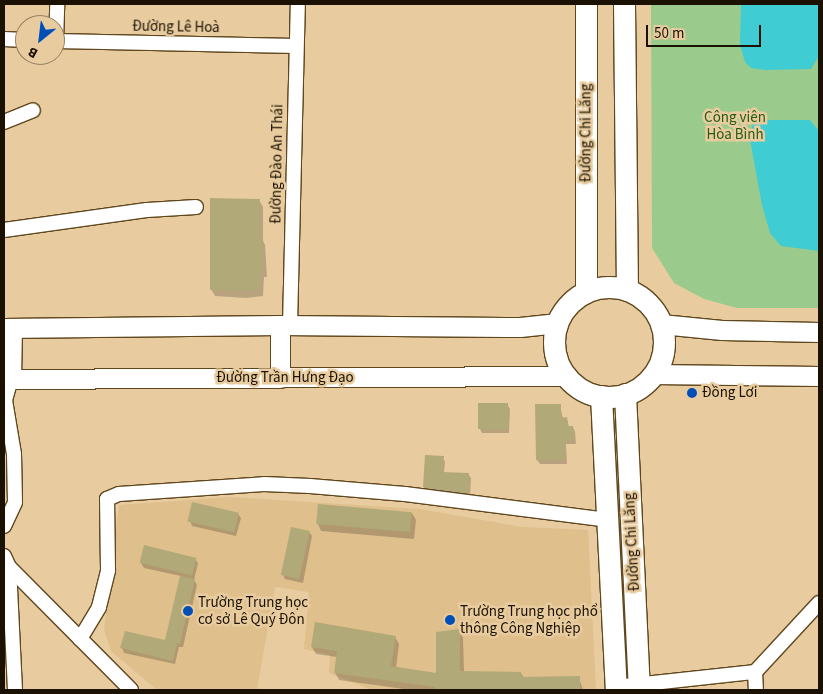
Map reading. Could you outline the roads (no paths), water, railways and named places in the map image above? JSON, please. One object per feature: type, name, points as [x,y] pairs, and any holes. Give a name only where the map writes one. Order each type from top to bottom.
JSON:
[{"type":"main road","name":"Đường Chi Lăng","points":[[586,4],[586,292]]},
{"type":"main road","points":[[624,4],[627,290]]},
{"type":"main road","points":[[606,287],[627,290],[648,303],[661,324],[664,350],[653,374],[641,387],[625,394],[601,396],[582,389],[567,376],[555,350],[558,323],[569,304],[586,292],[606,287]]},
{"type":"main road","points":[[7,379],[8,328],[285,325],[520,327],[558,323]]},
{"type":"main road","points":[[661,324],[722,330],[819,332]]},
{"type":"main road","points":[[280,378],[285,325]]},
{"type":"main road","points":[[653,374],[819,376]]},
{"type":"main road","name":"Đường Trần Hưng Đạo","points":[[7,379],[567,376]]},
{"type":"main road","name":"Đường Chi Lăng","points":[[625,394],[639,687]]},
{"type":"main road","name":"Đường Chi Lăng","points":[[601,396],[616,689]]},
{"type":"street","name":"Đường Đào An Thái","points":[[285,325],[298,4]]},
{"type":"street","name":"Đường Lê Hoà","points":[[65,41],[296,46]]},
{"type":"street","points":[[4,122],[33,110]]},
{"type":"street","points":[[4,230],[147,210],[196,207]]},
{"type":"street","points":[[4,526],[16,502],[14,454],[5,400],[7,379]]},
{"type":"street","points":[[80,640],[98,607],[108,570],[108,499],[119,494],[264,484],[310,486],[405,494],[607,520]]},
{"type":"street","points":[[6,562],[80,640],[131,690]]},
{"type":"street","points":[[6,562],[15,690]]},
{"type":"street","points":[[616,689],[755,672],[819,603]]},
{"type":"street","points":[[755,672],[756,690]]},
{"type":"water","points":[[741,4],[819,4],[819,56],[811,69],[765,70],[751,68],[745,62],[740,44]]},
{"type":"water","points":[[755,120],[810,120],[819,131],[819,251],[781,246],[770,233],[762,205],[749,134]]},
{"type":"place","name":"Đồng Lơi","points":[[692,393]]},
{"type":"place","name":"Trường Trung học cơ sở Lê Quý Đôn","points":[[188,611]]},
{"type":"place","name":"Trường Trung học phổ thông Công Nghiệp","points":[[450,620]]},
{"type":"park label","name":"Công viên Hòa Bình","points":[[735,126]]}]
